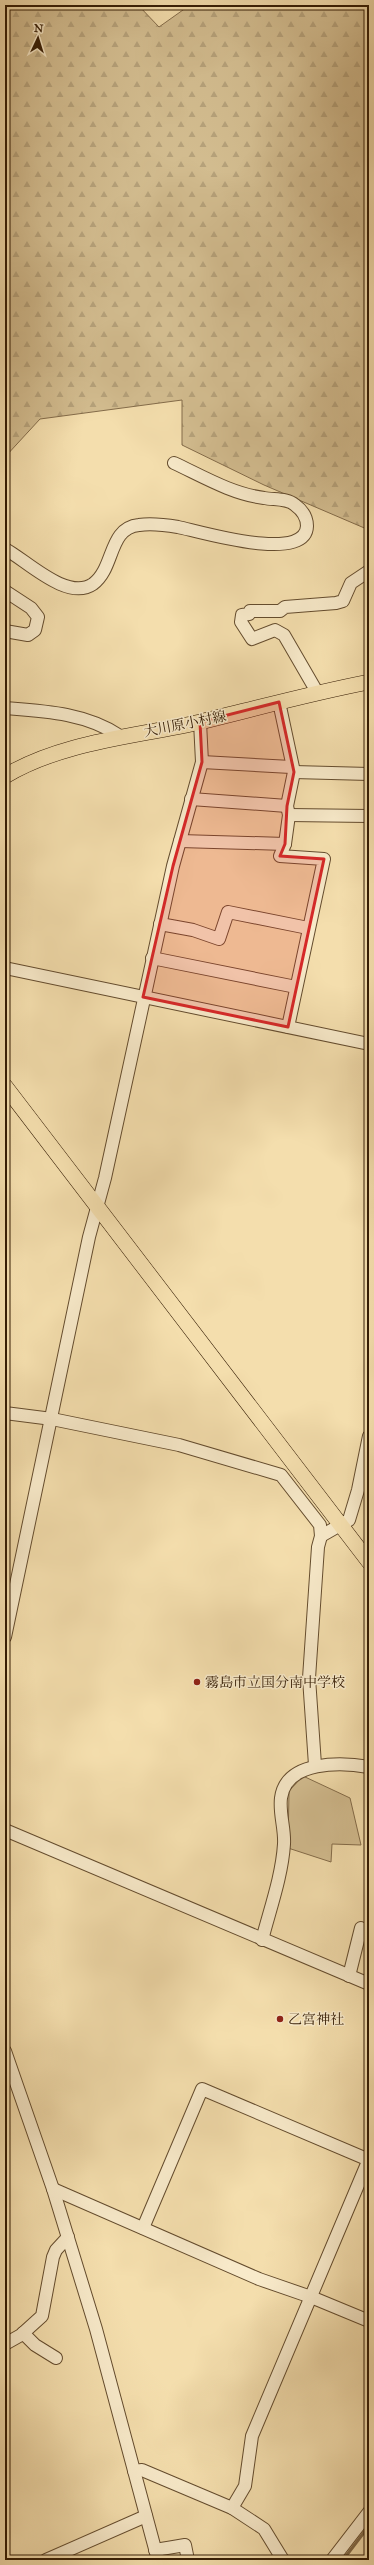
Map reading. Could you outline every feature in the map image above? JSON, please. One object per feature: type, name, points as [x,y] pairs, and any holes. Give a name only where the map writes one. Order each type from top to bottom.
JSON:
[{"type":"main road","name":"大川原小村線","points":[[5,776],[42,758],[120,736],[200,722],[317,692],[369,682]]},
{"type":"main road","points":[[5,1086],[369,1562]]},
{"type":"street","points":[[5,549],[49,580],[80,587],[93,584],[106,567],[119,536],[128,528],[137,525],[176,527],[235,541],[273,545],[288,543],[304,533],[307,527],[306,517],[295,505],[283,500],[246,495],[174,463]]},
{"type":"street","points":[[317,692],[284,636],[275,630],[252,639],[241,622],[242,615],[249,614],[250,611],[280,611],[285,607],[336,603],[343,601],[351,583],[369,571]]},
{"type":"street","points":[[5,591],[31,608],[38,617],[35,630],[28,635],[5,631]]},
{"type":"street","points":[[279,702],[288,737],[292,770],[285,844],[280,856],[324,859],[288,1027]]},
{"type":"street","points":[[5,708],[53,711],[94,723],[120,736]]},
{"type":"street","points":[[5,1637],[89,1237],[143,997],[180,841],[202,762],[200,722]]},
{"type":"street","points":[[202,762],[292,770],[369,774]]},
{"type":"street","points":[[191,799],[288,811],[369,816]]},
{"type":"street","points":[[180,841],[285,844]]},
{"type":"street","points":[[160,924],[193,930],[219,939],[228,912],[308,928]]},
{"type":"street","points":[[152,958],[296,987]]},
{"type":"street","points":[[5,968],[369,1044]]},
{"type":"street","points":[[5,1413],[52,1419],[179,1445],[280,1474],[320,1526],[321,1536],[318,1547],[309,1678],[315,1765]]},
{"type":"street","points":[[321,1536],[349,1520],[364,1492],[369,1436]]},
{"type":"street","points":[[262,1940],[284,1845],[281,1799],[283,1789],[291,1780],[315,1765],[355,1764],[369,1767]]},
{"type":"street","points":[[5,1830],[369,1984]]},
{"type":"street","points":[[349,1976],[361,1928]]},
{"type":"street","points":[[5,2051],[54,2189],[96,2329],[157,2555],[186,2540],[188,2560]]},
{"type":"street","points":[[143,2228],[202,2089],[369,2160],[252,2436],[245,2486],[232,2508]]},
{"type":"street","points":[[54,2189],[259,2279],[311,2296],[369,2321]]},
{"type":"street","points":[[5,2344],[23,2333],[44,2312],[53,2257],[56,2250],[68,2237]]},
{"type":"street","points":[[23,2333],[35,2345],[56,2358]]},
{"type":"street","points":[[134,2472],[142,2470],[232,2508],[264,2529],[283,2560]]},
{"type":"street","points":[[332,2560],[369,2512]]},
{"type":"street","points":[[46,2560],[146,2516]]},
{"type":"highlighted area","points":[[279,702],[294,772],[287,806],[285,844],[280,856],[324,859],[288,1027],[143,997],[173,866],[202,762],[200,722]]},
{"type":"green space","points":[[23,5],[138,5],[159,27],[190,5],[369,5],[369,530],[264,485],[182,445],[182,400],[40,419],[5,457],[5,11]]},
{"type":"green space","points":[[303,1776],[350,1798],[361,1845],[332,1844],[331,1862],[288,1848],[289,1791]]},
{"type":"waterway","points":[[343,2560],[369,2526]]},
{"type":"place","name":"霧島市立国分南中学校","points":[[197,1682]]},
{"type":"place","name":"乙宮神社","points":[[280,2019]]}]
